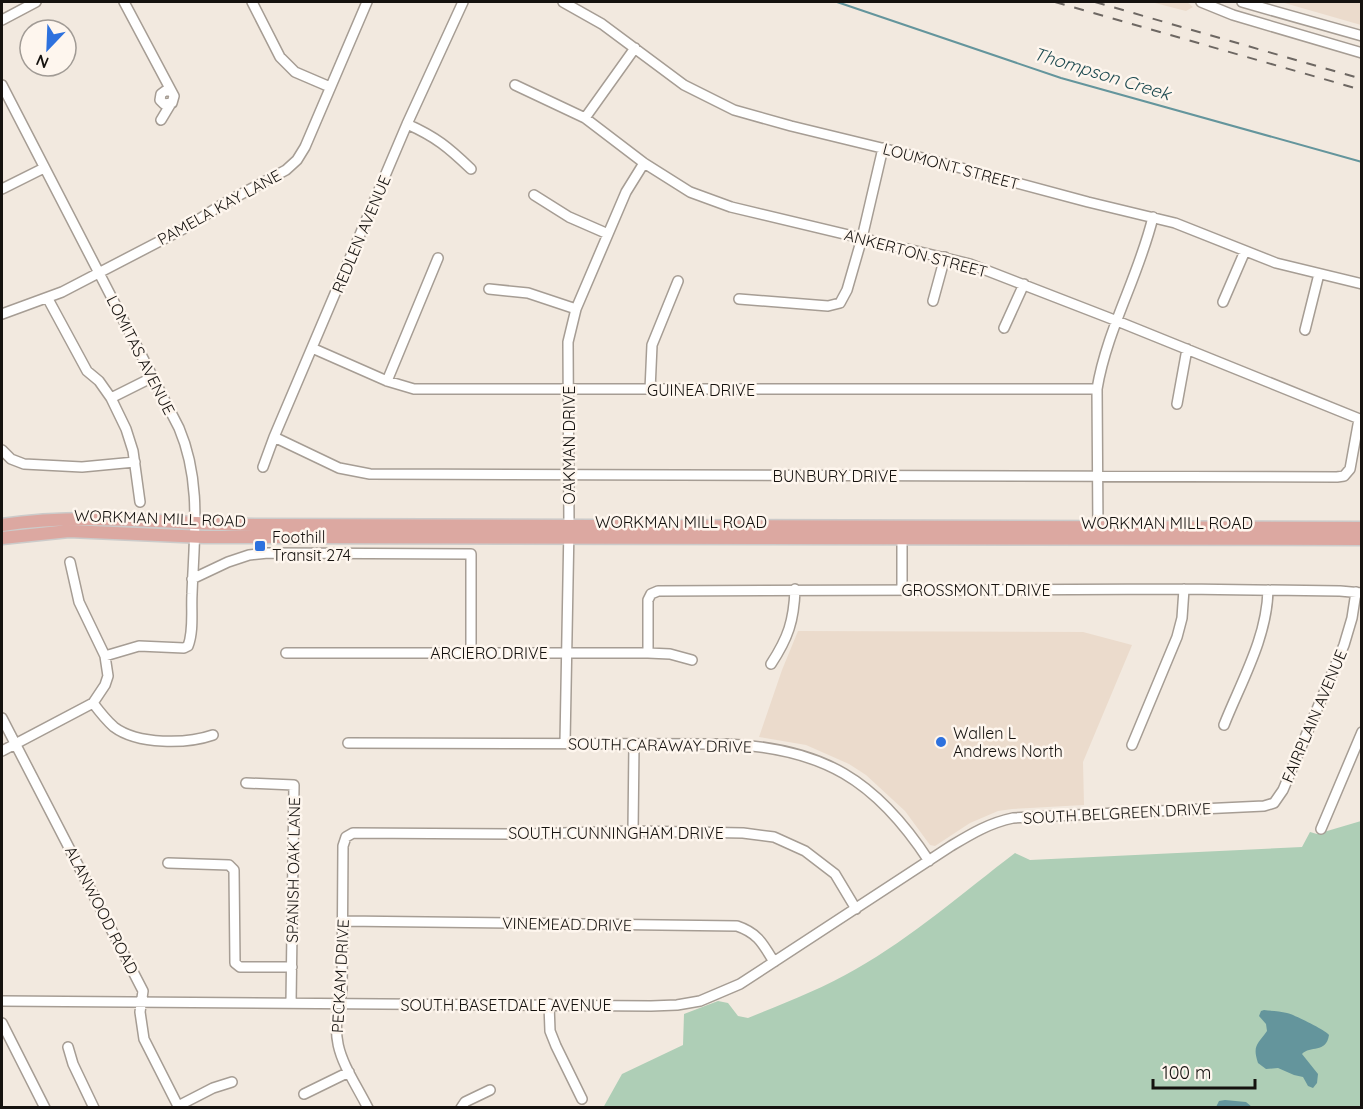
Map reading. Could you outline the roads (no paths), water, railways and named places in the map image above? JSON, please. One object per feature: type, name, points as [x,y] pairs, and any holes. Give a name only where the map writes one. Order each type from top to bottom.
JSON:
[{"type":"main road","name":"WORKMAN MILL ROAD","points":[[2,525],[53,519],[81,519],[194,530]]},
{"type":"main road","name":"WORKMAN MILL ROAD","points":[[569,532],[902,526],[1362,539]]},
{"type":"main road","name":"WORKMAN MILL ROAD","points":[[2,538],[69,531],[194,530],[569,532],[902,539],[1362,528]]},
{"type":"street","points":[[2,20],[36,2]]},
{"type":"street","points":[[124,2],[171,91],[163,92],[160,97],[164,104],[170,105],[160,120]]},
{"type":"street","points":[[252,2],[280,57],[295,72],[330,87]]},
{"type":"street","name":"PAMELA KAY LANE","points":[[2,314],[48,299],[187,227],[221,205],[286,170],[297,160],[305,147],[365,2]]},
{"type":"street","name":"REDLEN AVENUE","points":[[263,467],[407,124],[463,2]]},
{"type":"street","name":"LOUMONT STREET","points":[[563,2],[584,13],[684,86],[734,110],[1079,200],[1153,217],[1184,226],[1276,263],[1362,285]]},
{"type":"street","points":[[1200,2],[1233,15],[1362,52]]},
{"type":"street","points":[[1242,2],[1362,36]]},
{"type":"street","points":[[1285,30],[1289,15]]},
{"type":"street","points":[[585,118],[634,48]]},
{"type":"street","name":"LOMITAS AVENUE","points":[[2,85],[179,428],[190,455],[194,477],[194,530],[188,646],[184,648],[139,646],[105,656]]},
{"type":"street","name":"ANKERTON STREET","points":[[515,85],[585,118],[644,163],[690,192],[731,207],[970,264],[1360,419]]},
{"type":"street","points":[[407,124],[447,145],[471,169]]},
{"type":"street","points":[[739,299],[828,306],[840,303],[848,290],[883,148]]},
{"type":"street","name":"OAKMAN DRIVE","points":[[565,743],[569,532],[568,342],[576,309],[626,192],[644,163]]},
{"type":"street","points":[[2,189],[44,168]]},
{"type":"street","points":[[534,195],[569,217],[608,234]]},
{"type":"street","points":[[1098,533],[1097,389],[1101,366],[1143,256],[1153,217]]},
{"type":"street","points":[[1223,302],[1245,250]]},
{"type":"street","points":[[387,381],[438,258]]},
{"type":"street","points":[[933,301],[945,258]]},
{"type":"street","points":[[1305,330],[1318,274]]},
{"type":"street","points":[[650,390],[652,345],[678,281]]},
{"type":"street","points":[[1004,328],[1024,284]]},
{"type":"street","points":[[489,289],[528,294],[576,309]]},
{"type":"street","points":[[48,299],[87,371],[99,381],[111,398],[130,438],[140,502]]},
{"type":"street","name":"GUINEA DRIVE","points":[[312,348],[387,381],[414,388],[1097,389]]},
{"type":"street","points":[[1177,404],[1187,349]]},
{"type":"street","points":[[111,398],[153,377]]},
{"type":"street","name":"BUNBURY DRIVE","points":[[274,437],[339,468],[370,474],[1344,476],[1350,469],[1360,419]]},
{"type":"street","points":[[2,450],[11,459],[24,464],[82,467],[135,462]]},
{"type":"street","points":[[902,526],[902,590]]},
{"type":"street","points":[[192,579],[228,562],[249,555],[268,553],[471,554],[471,654]]},
{"type":"street","points":[[2,751],[93,703],[108,676],[105,656],[79,602],[70,562]]},
{"type":"street","points":[[1132,745],[1177,637],[1182,618],[1184,589]]},
{"type":"street","name":"GROSSMONT DRIVE","points":[[648,653],[648,600],[651,594],[658,591],[1184,589],[1359,592]]},
{"type":"street","points":[[771,664],[790,629],[794,612],[795,590]]},
{"type":"street","points":[[1224,725],[1260,636],[1266,617],[1268,590]]},
{"type":"street","name":"FAIRPLAIN AVENUE","points":[[1274,804],[1283,790],[1344,645],[1359,592]]},
{"type":"street","name":"ARCIERO DRIVE","points":[[286,653],[648,653],[670,654],[692,660]]},
{"type":"street","points":[[93,703],[116,728],[143,739],[198,740],[213,735]]},
{"type":"street","name":"ALANWOOD ROAD","points":[[2,718],[143,991],[140,1012],[144,1039],[178,1106]]},
{"type":"street","points":[[1322,830],[1362,732]]},
{"type":"street","name":"SOUTH CARAWAY DRIVE","points":[[348,743],[750,745],[786,750],[823,762],[860,783],[910,833],[929,861]]},
{"type":"street","points":[[633,831],[634,744]]},
{"type":"street","name":"SPANISH OAK LANE","points":[[246,783],[294,785],[291,1003]]},
{"type":"street","name":"SOUTH BELGREEN DRIVE","points":[[964,838],[986,825],[1013,818],[1274,804]]},
{"type":"street","name":"SOUTH CUNNINGHAM DRIVE","points":[[346,837],[353,833],[527,834],[633,831],[743,833],[774,837],[805,850],[835,874],[856,909]]},
{"type":"street","name":"PECKAM DRIVE","points":[[346,837],[343,846],[342,992],[336,1014],[336,1037],[338,1051],[368,1107]]},
{"type":"street","name":"SOUTH BASETDALE AVENUE","points":[[2,1001],[677,1005],[700,1001],[740,984],[964,838]]},
{"type":"street","points":[[168,863],[230,865],[234,870],[235,963],[240,967],[292,967]]},
{"type":"street","name":"VINEMEAD DRIVE","points":[[344,921],[737,926],[751,931],[761,941],[774,962]]},
{"type":"street","points":[[549,1004],[550,1030],[582,1100]]},
{"type":"street","points":[[2,1023],[45,1107]]},
{"type":"street","points":[[68,1047],[73,1064],[94,1107]]},
{"type":"street","points":[[304,1094],[349,1072]]},
{"type":"street","points":[[178,1106],[213,1088],[232,1082]]},
{"type":"street","points":[[461,1107],[465,1102],[490,1090]]},
{"type":"water","points":[[1264,1010],[1290,1014],[1329,1035],[1325,1045],[1302,1054],[1318,1074],[1317,1083],[1313,1088],[1308,1086],[1303,1077],[1278,1068],[1266,1069],[1258,1063],[1256,1048],[1267,1031],[1266,1024],[1259,1016]]},
{"type":"water","points":[[1219,1101],[1246,1102],[1252,1107],[1216,1107]]},
{"type":"waterway","name":"Thompson Creek","points":[[837,2],[1061,78],[1362,162]]},
{"type":"railway","points":[[1055,2],[1362,90]]},
{"type":"railway","points":[[1095,2],[1362,79]]},
{"type":"place","name":"Foothill Transit 274","points":[[260,546]]},
{"type":"place","name":"Wallen L Andrews North","points":[[941,742]]}]
